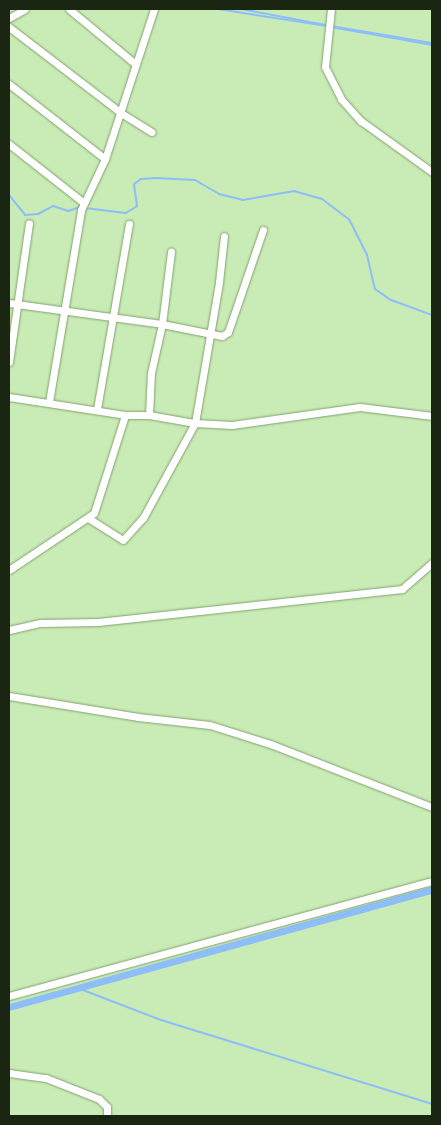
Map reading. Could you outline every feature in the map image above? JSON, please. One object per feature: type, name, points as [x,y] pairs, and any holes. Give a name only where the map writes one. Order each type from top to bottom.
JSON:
[{"type":"street","points":[[9,18],[25,9]]},
{"type":"street","points":[[69,9],[134,63]]},
{"type":"street","points":[[49,402],[66,312],[82,207],[91,194],[105,159],[121,113],[134,63],[154,9]]},
{"type":"street","points":[[331,9],[325,67],[341,99],[361,121],[432,172]]},
{"type":"street","points":[[9,27],[121,113],[151,132]]},
{"type":"street","points":[[9,84],[105,159]]},
{"type":"street","points":[[9,144],[82,207]]},
{"type":"street","points":[[9,362],[28,223]]},
{"type":"street","points":[[97,410],[129,224]]},
{"type":"street","points":[[9,303],[162,324],[222,336],[228,332],[263,230]]},
{"type":"street","points":[[88,518],[123,540],[143,518],[195,423],[224,236]]},
{"type":"street","points":[[149,414],[151,373],[162,324],[171,252]]},
{"type":"street","points":[[9,397],[125,415],[149,414],[195,423],[232,425],[360,407],[432,416]]},
{"type":"street","points":[[9,570],[94,513],[125,415]]},
{"type":"street","points":[[9,630],[40,623],[98,622],[402,589],[432,563]]},
{"type":"street","points":[[9,696],[138,717],[210,725],[273,745],[432,807]]},
{"type":"street","points":[[9,996],[432,881]]},
{"type":"street","points":[[9,1074],[46,1078],[99,1099],[107,1107],[107,1116]]},
{"type":"waterway","points":[[218,9],[326,26]]},
{"type":"waterway","points":[[241,9],[326,25]]},
{"type":"waterway","points":[[331,26],[432,43]]},
{"type":"waterway","points":[[331,27],[432,45]]},
{"type":"waterway","points":[[85,208],[126,213],[137,206],[134,184],[141,179],[155,178],[195,180],[219,194],[243,200],[294,191],[322,199],[349,219],[367,255],[375,289],[391,300],[432,315]]},
{"type":"waterway","points":[[9,195],[25,215],[38,214],[53,206],[68,211],[80,207]]},
{"type":"waterway","points":[[9,1007],[432,890]]},
{"type":"waterway","points":[[75,987],[161,1020],[432,1104]]}]
